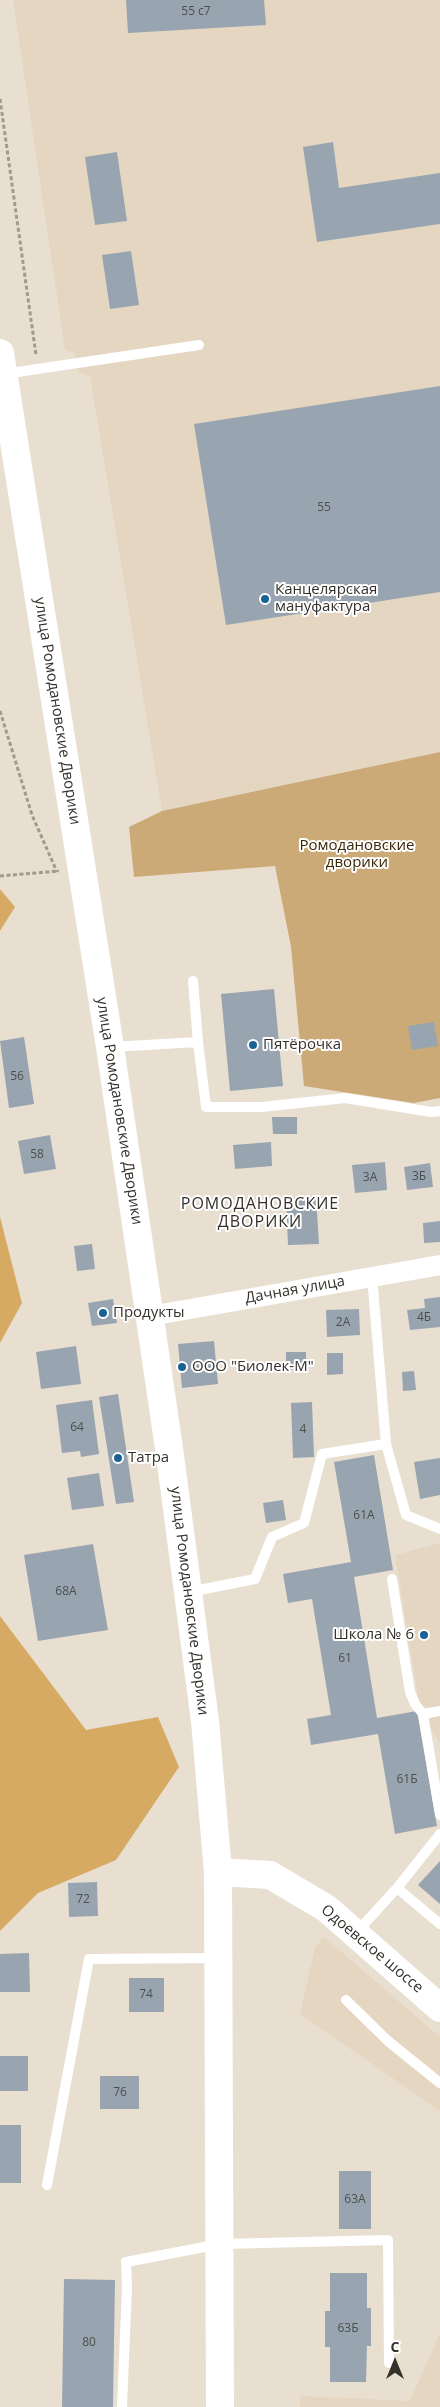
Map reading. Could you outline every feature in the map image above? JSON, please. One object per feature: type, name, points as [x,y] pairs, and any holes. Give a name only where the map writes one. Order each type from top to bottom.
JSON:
[{"type":"street","name":"улица Ромодановские Дворики","points":[[2,363],[70,870],[110,1047],[150,1316],[205,1721],[218,1872],[220,2407]]},
{"type":"street","name":"Дачная улица","points":[[150,1316],[440,1265]]},
{"type":"street","name":"Одоевское шоссе","points":[[218,1872],[270,1875],[326,1908],[440,2008]]},
{"type":"lane","points":[[2,363],[38,369],[199,345]]},
{"type":"lane","points":[[193,981],[206,1107],[262,1107],[345,1098],[432,1112],[440,1111]]},
{"type":"lane","points":[[110,1047],[198,1042]]},
{"type":"lane","points":[[372,1276],[386,1444],[406,1514],[440,1530]]},
{"type":"lane","points":[[188,1593],[255,1579],[272,1537],[304,1523],[322,1454],[386,1444]]},
{"type":"lane","points":[[392,1579],[410,1692],[415,1704],[423,1714],[440,1815]]},
{"type":"lane","points":[[423,1714],[440,1711]]},
{"type":"lane","points":[[355,1934],[397,1888],[440,1834]]},
{"type":"lane","points":[[397,1888],[440,1924]]},
{"type":"lane","points":[[47,2185],[89,1959],[217,1958]]},
{"type":"lane","points":[[346,2000],[388,2041],[440,2083]]},
{"type":"lane","points":[[122,2407],[127,2287],[126,2262],[220,2244],[388,2240],[390,2363]]},
{"type":"path","points":[[0,99],[38,369]]},
{"type":"path","points":[[0,711],[32,815],[70,870],[0,876]]},
{"type":"shaded area","points":[[13,0],[440,0],[440,752],[162,811],[90,376],[78,372],[75,353],[65,350]]},
{"type":"shaded area","points":[[0,889],[15,907],[0,931]]},
{"type":"shaded area","points":[[0,1217],[22,1303],[0,1343]]},
{"type":"shaded area","name":"Школа № 6","points":[[440,1543],[440,1743],[421,1714],[395,1555]]},
{"type":"shaded area","points":[[0,1616],[86,1730],[158,1717],[179,1767],[116,1860],[38,1893],[0,1931]]},
{"type":"shaded area","points":[[324,1937],[440,2037],[440,2111],[300,2014],[315,1947]]},
{"type":"shaded area","points":[[440,2333],[440,2407],[300,2407],[300,2396],[410,2401]]},
{"type":"green space","name":"Ромодановские дворики","points":[[440,752],[440,1098],[414,1103],[304,1086],[291,947],[275,866],[134,877],[129,827],[162,811]]},
{"type":"building","points":[[126,0],[264,0],[266,25],[128,33]]},
{"type":"building","points":[[333,142],[339,188],[440,173],[440,224],[317,242],[303,147]]},
{"type":"building","points":[[117,152],[127,221],[95,225],[85,157]]},
{"type":"building","points":[[131,251],[139,305],[110,309],[102,255]]},
{"type":"building","points":[[440,386],[440,592],[226,625],[194,424]]},
{"type":"building","name":"Пятёрочка","points":[[274,989],[283,1086],[230,1091],[221,994]]},
{"type":"building","points":[[434,1022],[438,1046],[412,1050],[408,1026]]},
{"type":"building","points":[[24,1037],[34,1104],[9,1108],[0,1041]]},
{"type":"building","points":[[272,1117],[297,1117],[297,1134],[273,1134]]},
{"type":"building","points":[[50,1135],[56,1169],[24,1174],[18,1141]]},
{"type":"building","points":[[271,1142],[272,1166],[235,1169],[233,1145]]},
{"type":"building","points":[[385,1162],[387,1190],[355,1193],[352,1165]]},
{"type":"building","points":[[430,1163],[433,1187],[407,1190],[404,1167]]},
{"type":"building","points":[[316,1196],[319,1244],[288,1245],[286,1198]]},
{"type":"building","points":[[440,1221],[440,1242],[424,1243],[423,1223]]},
{"type":"building","points":[[92,1244],[95,1269],[77,1271],[74,1246]]},
{"type":"building","points":[[440,1297],[440,1327],[410,1330],[407,1310],[425,1308],[424,1299]]},
{"type":"building","name":"Продукты","points":[[113,1299],[117,1323],[92,1326],[88,1303]]},
{"type":"building","points":[[359,1309],[360,1335],[327,1337],[326,1310]]},
{"type":"building","points":[[214,1341],[218,1384],[182,1388],[178,1344]]},
{"type":"building","points":[[76,1346],[81,1384],[41,1389],[36,1352]]},
{"type":"building","points":[[286,1352],[306,1352],[306,1370],[286,1370]]},
{"type":"building","points":[[327,1353],[343,1353],[343,1374],[327,1375]]},
{"type":"building","points":[[414,1371],[416,1390],[403,1391],[402,1372]]},
{"type":"building","name":"Татра","points":[[118,1394],[134,1502],[116,1504],[99,1397]]},
{"type":"building","points":[[92,1400],[99,1454],[81,1457],[80,1451],[62,1453],[56,1405]]},
{"type":"building","points":[[312,1402],[314,1457],[293,1458],[291,1403]]},
{"type":"building","points":[[374,1455],[393,1570],[354,1577],[377,1718],[417,1711],[437,1826],[395,1834],[378,1734],[311,1745],[307,1719],[331,1715],[312,1599],[288,1603],[283,1574],[351,1562],[334,1462]]},
{"type":"building","points":[[440,1458],[440,1495],[420,1499],[414,1462]]},
{"type":"building","points":[[99,1473],[104,1506],[72,1510],[67,1478]]},
{"type":"building","points":[[283,1500],[286,1520],[266,1523],[263,1503]]},
{"type":"building","points":[[93,1544],[108,1630],[38,1641],[24,1555]]},
{"type":"building","points":[[440,1861],[440,1904],[418,1885]]},
{"type":"building","points":[[97,1882],[98,1916],[69,1917],[68,1883]]},
{"type":"building","points":[[29,1953],[30,1992],[0,1992],[0,1954]]},
{"type":"building","points":[[129,1978],[164,1978],[164,2012],[129,2012]]},
{"type":"building","points":[[0,2056],[28,2056],[28,2091],[0,2091]]},
{"type":"building","points":[[100,2076],[139,2076],[139,2109],[100,2109]]},
{"type":"building","points":[[0,2125],[21,2125],[21,2183],[0,2183]]},
{"type":"building","points":[[339,2171],[371,2171],[371,2229],[339,2229]]},
{"type":"building","points":[[330,2273],[367,2273],[367,2308],[371,2308],[371,2346],[367,2346],[366,2382],[330,2382],[330,2347],[325,2347],[325,2311],[330,2311]]},
{"type":"building","points":[[64,2279],[115,2280],[113,2407],[62,2407]]},
{"type":"place","name":"Канцелярская мануфактура","points":[[265,599]]},
{"type":"place","name":"Пятёрочка","points":[[253,1045]]},
{"type":"place","name":"Продукты","points":[[103,1313]]},
{"type":"place","name":"ООО \"Биолек-М\"","points":[[182,1367]]},
{"type":"place","name":"Татра","points":[[118,1458]]},
{"type":"place","name":"Школа № 6","points":[[424,1635]]},
{"type":"district","name":"РОМОДАНОВСКИЕ ДВОРИКИ","points":[[260,1213]]}]
